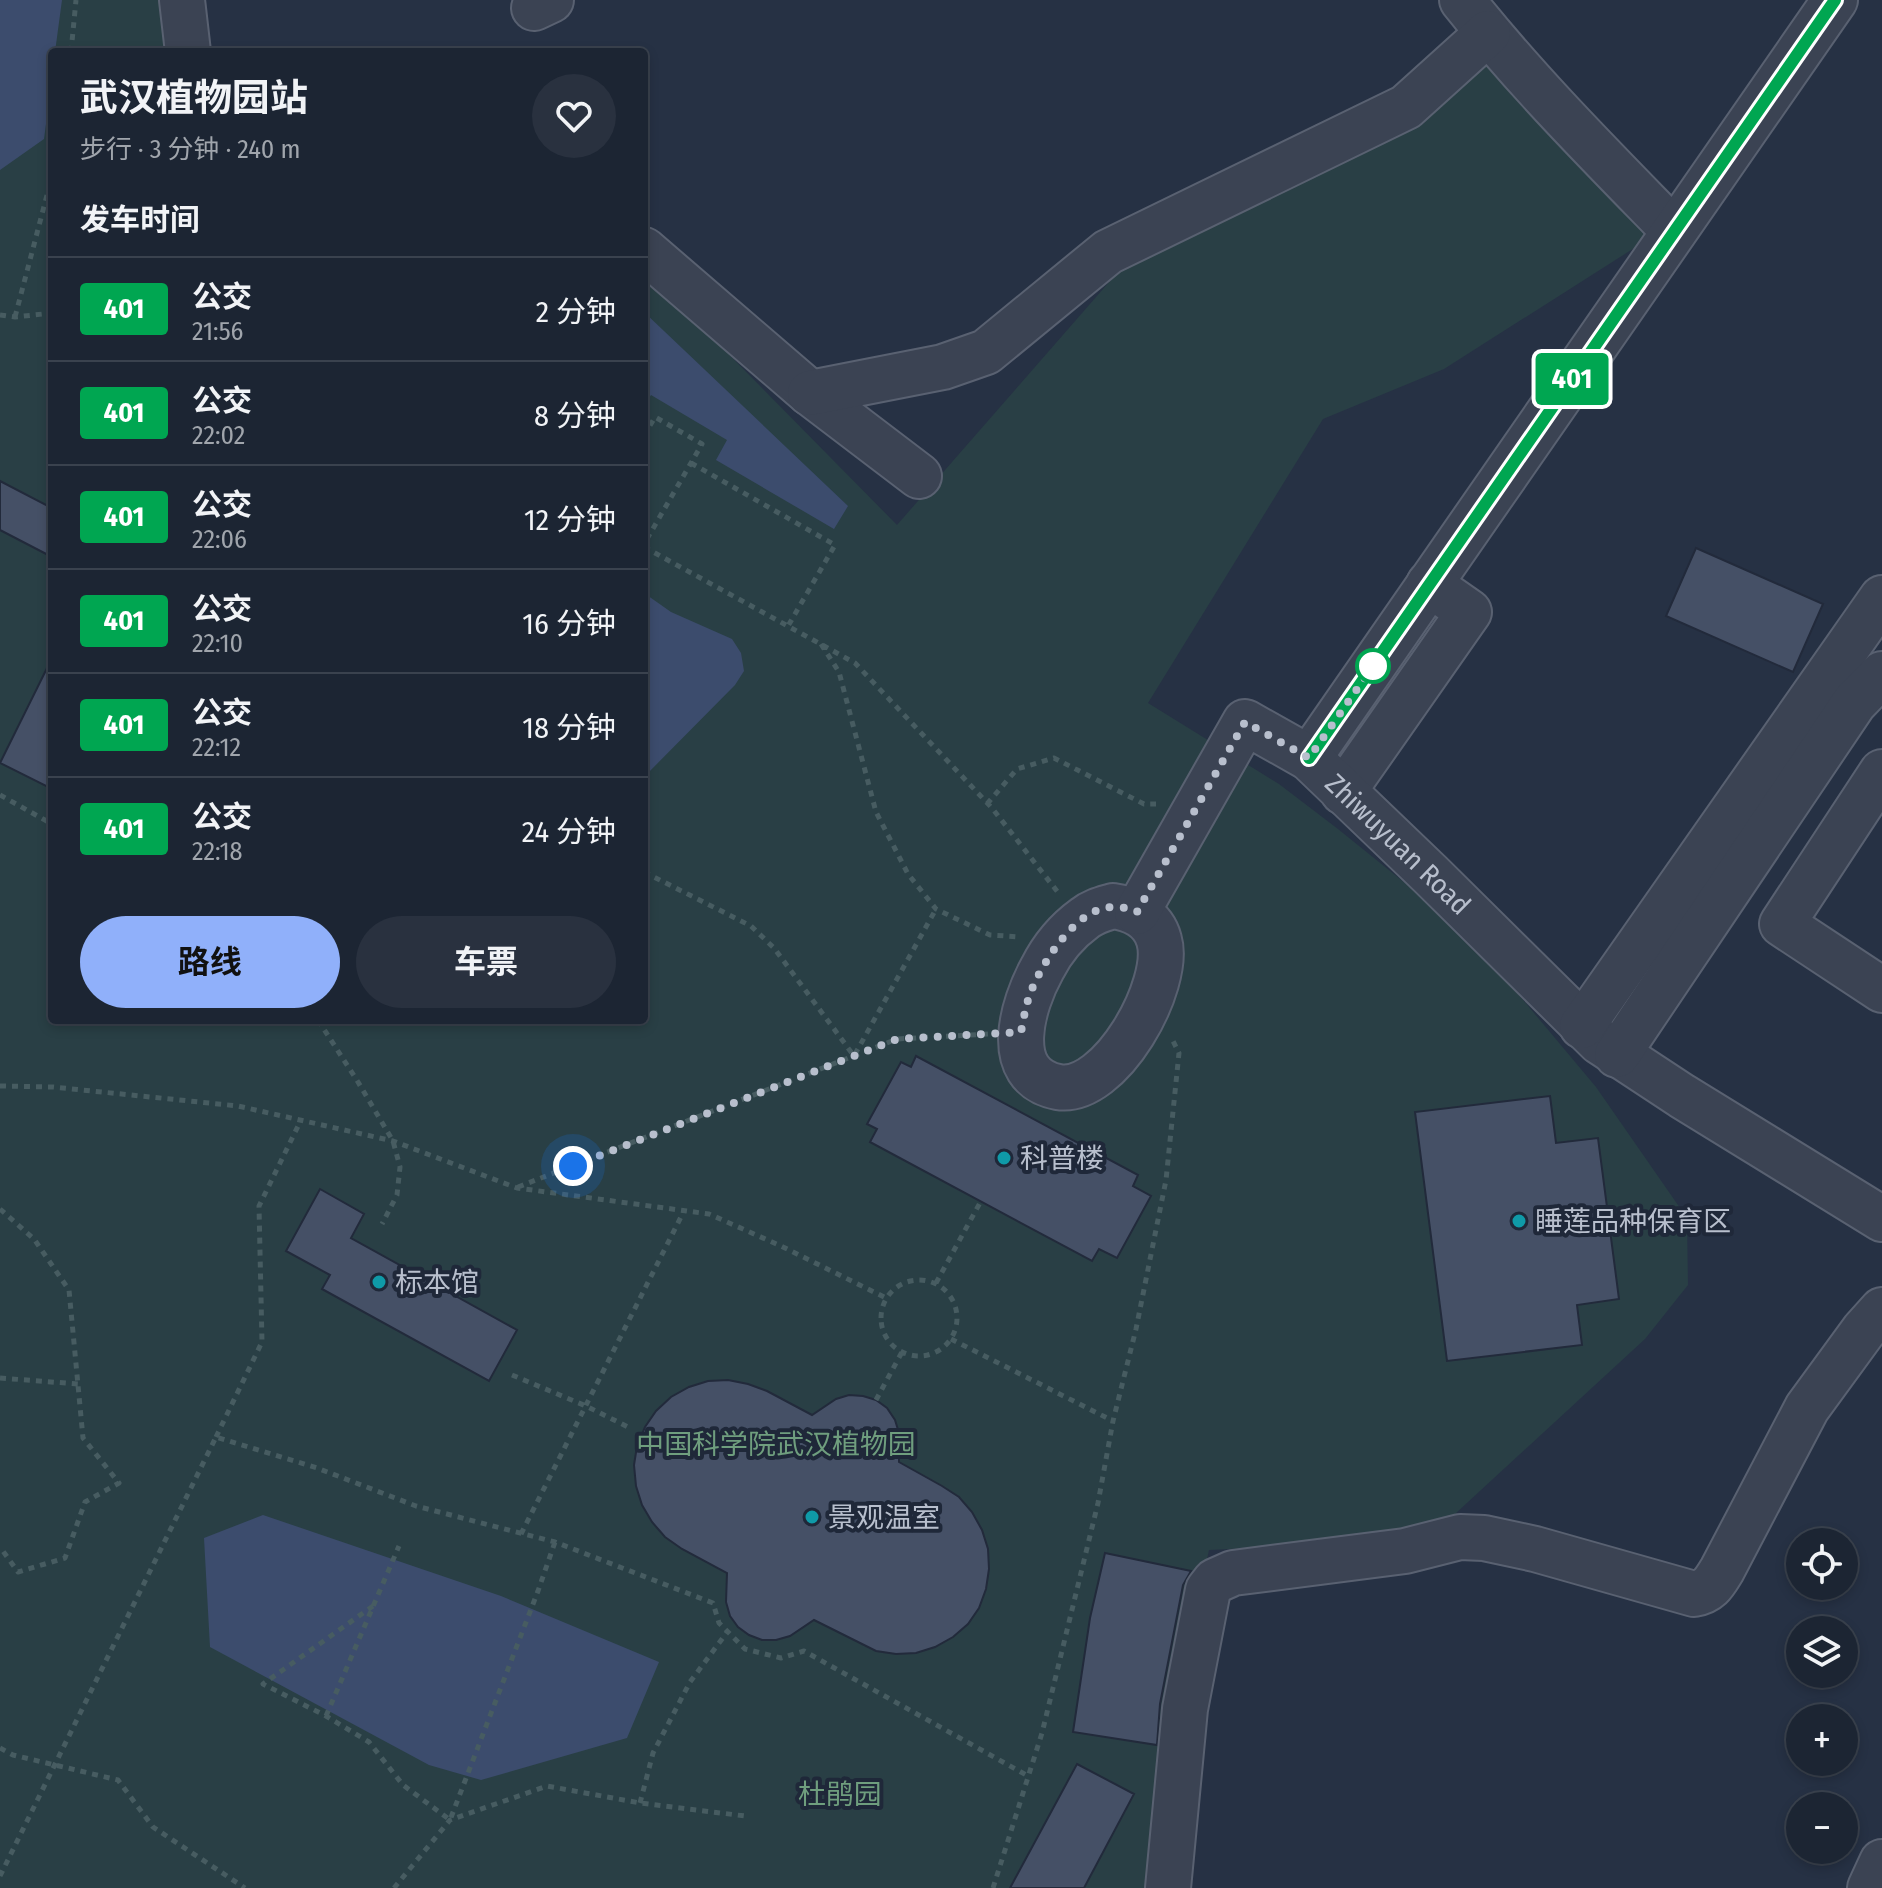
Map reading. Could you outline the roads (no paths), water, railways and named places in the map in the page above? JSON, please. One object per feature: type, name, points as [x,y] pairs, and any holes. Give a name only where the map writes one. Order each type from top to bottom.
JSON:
[{"type":"street","points":[[182,0],[188,48]]},
{"type":"street","name":"Zhiwuyuan Road","points":[[1835,0],[1309,758],[1582,1026],[1617,1055],[1882,1219]]},
{"type":"street","points":[[810,393],[943,367],[986,352],[1108,252],[1406,107],[1475,16],[1578,133],[1674,231]]},
{"type":"street","points":[[648,253],[810,393],[919,476]]},
{"type":"street","points":[[1343,792],[1469,612],[1429,584]]},
{"type":"street","points":[[1582,1026],[1882,598]]},
{"type":"street","points":[[1617,1055],[1854,703],[1882,674]]},
{"type":"street","points":[[1137,912],[1245,722],[1309,758]]},
{"type":"street","points":[[1882,772],[1782,924],[1882,990]]},
{"type":"street","points":[[1113,906],[1137,912],[1153,926],[1161,955],[1147,1007],[1128,1041],[1090,1081],[1075,1087],[1045,1083],[1027,1067],[1020,1044],[1032,988],[1054,949],[1085,917],[1098,909],[1113,906]]},
{"type":"street","points":[[1168,1888],[1185,1709],[1208,1590],[1215,1581],[1233,1573],[1405,1551],[1460,1537],[1509,1543],[1694,1594],[1704,1592],[1722,1570],[1807,1408],[1823,1383],[1882,1310]]},
{"type":"street","points":[[1870,1888],[1882,1862]]},
{"type":"water","points":[[0,0],[62,0],[56,48],[48,48],[48,108],[44,139],[0,170]]},
{"type":"water","points":[[648,316],[848,506],[834,529],[716,460],[727,440],[651,395],[648,400]]},
{"type":"water","points":[[648,596],[671,612],[732,639],[741,653],[744,671],[735,685],[648,773]]},
{"type":"water","points":[[263,1515],[501,1596],[659,1662],[627,1738],[481,1780],[429,1765],[210,1647],[204,1538]]},
{"type":"place","name":"科普楼","points":[[1004,1158]]},
{"type":"place","name":"睡莲品种保育区","points":[[1519,1221]]},
{"type":"place","name":"标本馆","points":[[379,1282]]},
{"type":"place","name":"景观温室","points":[[812,1517]]},
{"type":"park label","name":"中国科学院武汉植物园","points":[[776,1444]]},
{"type":"park label","name":"杜鹃园","points":[[840,1794]]}]
